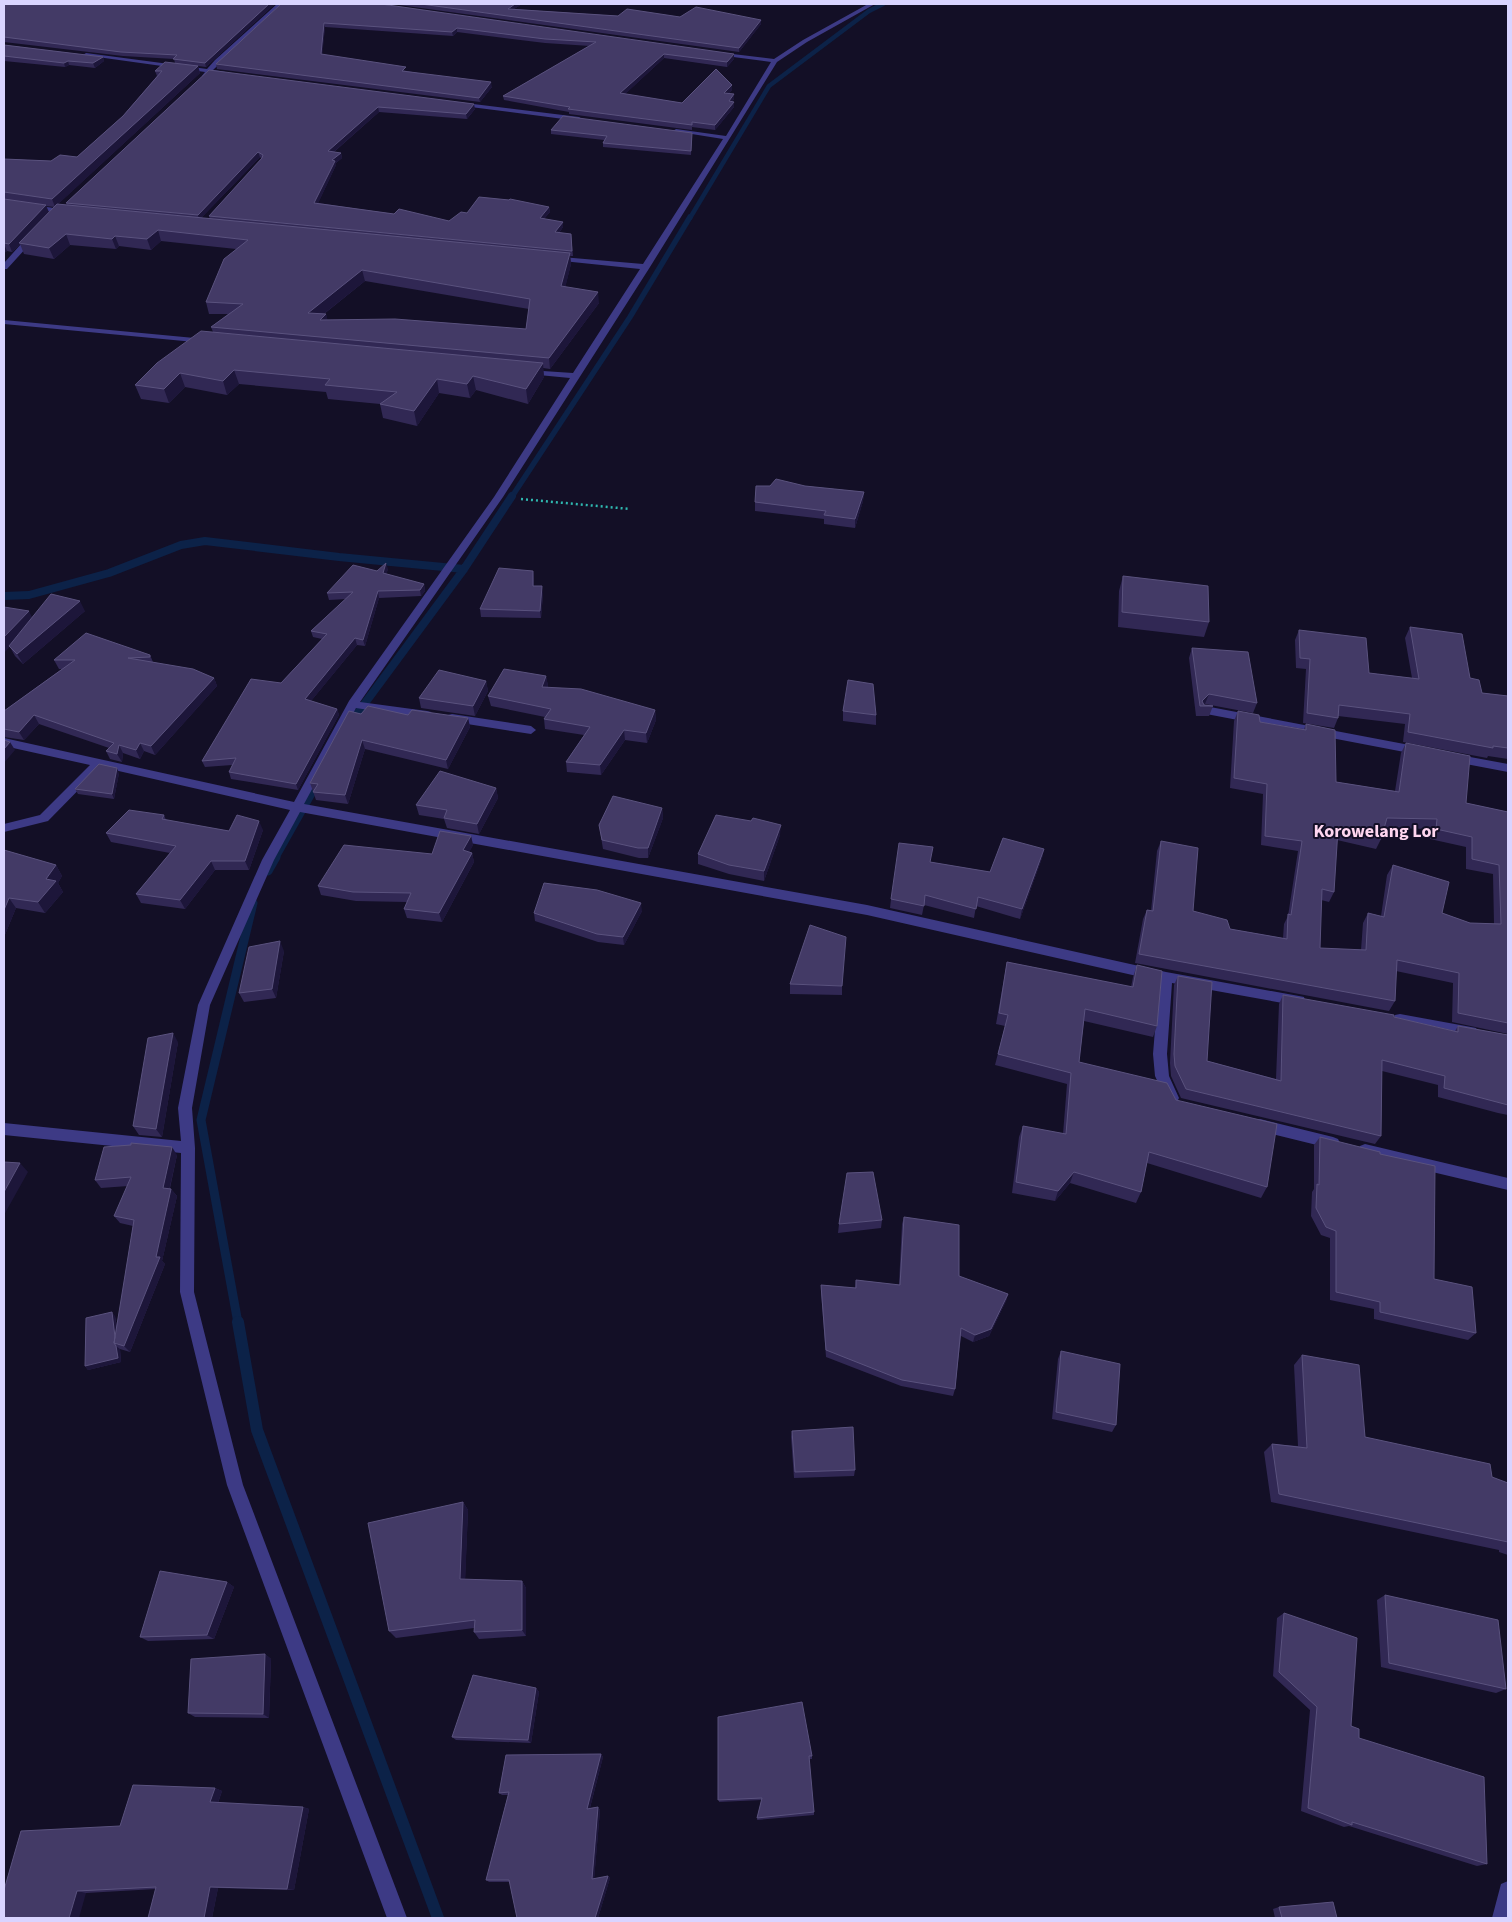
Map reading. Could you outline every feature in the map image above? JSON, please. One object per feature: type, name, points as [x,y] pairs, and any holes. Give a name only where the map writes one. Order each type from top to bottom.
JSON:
[{"type":"street","points":[[196,85],[217,61],[280,4]]},
{"type":"street","points":[[397,1918],[235,1485],[187,1292],[188,1148],[185,1108],[204,1005],[268,860],[296,807],[356,704],[498,496],[646,267],[775,61],[805,41],[872,4]]},
{"type":"street","points":[[706,52],[775,61]]},
{"type":"street","points":[[82,55],[232,74]]},
{"type":"street","points":[[445,102],[590,121]]},
{"type":"street","points":[[668,130],[727,138]]},
{"type":"street","points":[[4,203],[77,212]]},
{"type":"street","points":[[51,217],[65,205]]},
{"type":"street","points":[[5,265],[38,231]]},
{"type":"street","points":[[548,258],[646,267]]},
{"type":"street","points":[[4,322],[216,343]]},
{"type":"street","points":[[518,371],[576,376]]},
{"type":"street","points":[[356,704],[531,730]]},
{"type":"street","points":[[1205,710],[1508,768]]},
{"type":"street","points":[[4,742],[296,807],[867,910],[1166,977],[1313,1003]]},
{"type":"street","points":[[4,828],[44,818],[99,763]]},
{"type":"street","points":[[1166,977],[1160,1054],[1162,1076],[1176,1105],[1185,1107]]},
{"type":"street","points":[[1391,1017],[1489,1035]]},
{"type":"street","points":[[1242,1121],[1508,1184]]},
{"type":"street","points":[[4,1129],[188,1148]]},
{"type":"street","points":[[1502,1918],[1508,1891]]},
{"type":"path","points":[[518,499],[630,509]]},
{"type":"building","points":[[4,4],[269,4],[205,63],[173,59],[177,55],[121,52],[4,37]]},
{"type":"building","points":[[281,4],[381,4],[734,54],[727,62],[664,54],[620,93],[682,103],[716,69],[732,85],[724,93],[734,94],[729,101],[734,102],[715,125],[692,122],[692,125],[568,109],[570,107],[503,96],[596,42],[545,39],[457,28],[452,32],[324,23],[321,54],[406,67],[402,71],[491,82],[479,98],[216,64]]},
{"type":"building","points":[[421,4],[515,4],[508,9],[618,16],[627,9],[680,17],[696,7],[761,20],[739,48]]},
{"type":"building","points":[[4,45],[103,57],[93,63],[68,61],[64,63],[4,56]]},
{"type":"building","points":[[165,62],[198,66],[52,199],[4,192],[4,159],[51,161],[60,155],[77,157],[123,116],[162,71],[155,71]]},
{"type":"building","points":[[209,70],[474,104],[466,114],[378,107],[328,151],[341,153],[332,160],[335,161],[314,203],[394,214],[399,209],[449,221],[461,212],[467,213],[479,197],[510,199],[549,207],[540,218],[563,222],[555,232],[571,234],[572,251],[209,216],[262,158],[263,155],[258,152],[198,215],[66,203]]},
{"type":"building","points":[[563,116],[692,133],[691,151],[603,143],[607,136],[551,130]]},
{"type":"building","points":[[4,199],[46,205],[9,244],[4,243]]},
{"type":"building","points":[[57,204],[570,253],[561,286],[598,292],[549,358],[211,327],[243,304],[206,302],[224,259],[248,240],[158,230],[147,239],[115,236],[112,239],[66,234],[49,248],[19,243]],"holes":[[[362,270],[530,299],[526,329],[395,319],[320,320],[326,314],[308,313]]]},
{"type":"building","points":[[201,331],[543,363],[526,389],[473,376],[467,384],[437,379],[414,411],[380,404],[397,392],[325,385],[330,379],[234,370],[223,381],[180,373],[164,389],[135,385],[157,363]]},
{"type":"building","points":[[776,479],[805,486],[864,492],[855,519],[824,515],[826,511],[755,502],[756,486],[770,486]]},
{"type":"building","points":[[386,563],[383,573],[424,584],[420,590],[378,591],[363,640],[355,638],[305,699],[337,709],[296,784],[229,772],[236,758],[202,761],[251,679],[281,683],[327,634],[311,631],[353,592],[327,593],[353,565],[377,571]]},
{"type":"building","points":[[499,568],[533,571],[533,586],[542,586],[540,611],[480,609]]},
{"type":"building","points":[[1123,576],[1208,586],[1209,622],[1122,612]]},
{"type":"building","points":[[51,594],[80,601],[17,654],[9,646]]},
{"type":"building","points":[[4,607],[29,611],[4,637]]},
{"type":"building","points":[[1410,627],[1462,634],[1470,678],[1479,680],[1482,693],[1508,696],[1508,748],[1493,746],[1493,748],[1408,732],[1410,714],[1339,705],[1338,718],[1307,713],[1310,659],[1300,658],[1299,630],[1366,638],[1369,673],[1419,679]]},
{"type":"building","points":[[86,633],[150,655],[150,657],[128,658],[193,669],[214,678],[151,746],[140,743],[136,750],[119,745],[117,754],[106,751],[114,743],[34,715],[19,732],[4,729],[4,711],[75,660],[54,660]]},
{"type":"building","points":[[1192,648],[1248,652],[1257,703],[1209,694],[1202,701],[1204,705],[1213,706],[1200,706]]},
{"type":"building","points":[[504,669],[546,676],[542,687],[581,689],[655,710],[646,733],[624,730],[600,765],[566,762],[590,727],[544,719],[551,709],[488,696]]},
{"type":"building","points":[[439,670],[486,681],[473,706],[419,698]]},
{"type":"building","points":[[848,680],[873,684],[876,715],[843,711]]},
{"type":"building","points":[[368,706],[408,715],[412,710],[468,718],[446,760],[362,740],[345,795],[313,792],[318,784],[310,783],[349,711],[361,714]]},
{"type":"building","points":[[1238,711],[1259,715],[1260,722],[1306,730],[1306,724],[1335,730],[1336,782],[1399,792],[1406,743],[1470,756],[1466,803],[1508,812],[1508,1023],[1458,1013],[1459,973],[1397,960],[1395,1001],[1139,954],[1147,910],[1153,911],[1161,841],[1198,848],[1193,911],[1227,920],[1230,929],[1287,939],[1288,914],[1291,915],[1302,841],[1265,836],[1267,784],[1234,778]],"holes":[[[1387,818],[1437,819],[1436,829],[1472,837],[1472,859],[1499,865],[1501,924],[1470,923],[1442,913],[1449,882],[1393,865],[1384,917],[1368,913],[1366,950],[1320,948],[1322,889],[1334,892],[1338,829],[1381,839]]]},
{"type":"building","points":[[4,740],[10,742],[4,749]]},
{"type":"building","points":[[99,764],[117,768],[112,794],[75,789]]},
{"type":"building","points":[[440,771],[496,788],[477,824],[444,818],[447,810],[416,805]]},
{"type":"building","points":[[613,796],[662,808],[648,848],[638,848],[602,840],[599,825]]},
{"type":"building","points":[[129,810],[164,815],[162,819],[229,831],[237,815],[259,821],[245,861],[211,861],[180,900],[136,894],[176,846],[106,833]]},
{"type":"building","points":[[716,815],[751,821],[753,818],[781,825],[764,871],[729,865],[698,854]]},
{"type":"building","points":[[440,831],[471,836],[463,850],[472,853],[439,913],[404,909],[411,893],[353,892],[318,886],[344,845],[432,854]]},
{"type":"building","points":[[1003,838],[1044,849],[1022,909],[978,897],[976,909],[925,895],[924,906],[891,899],[899,843],[933,847],[930,862],[990,872]]},
{"type":"building","points":[[4,850],[56,865],[46,879],[56,881],[38,902],[9,898],[4,910]]},
{"type":"building","points":[[544,883],[597,890],[641,903],[623,937],[597,934],[534,913]]},
{"type":"building","points":[[810,925],[846,937],[842,986],[790,984]]},
{"type":"building","points":[[280,941],[272,989],[239,993],[249,947]]},
{"type":"building","points":[[1007,962],[1133,987],[1137,965],[1162,971],[1157,1026],[1085,1009],[1079,1062],[1167,1083],[1176,1100],[1277,1124],[1267,1187],[1149,1152],[1141,1192],[1074,1172],[1058,1191],[1016,1182],[1023,1126],[1066,1134],[1071,1073],[998,1054],[1008,1015],[999,1013]]},
{"type":"building","points":[[1178,976],[1212,982],[1207,1061],[1281,1081],[1283,995],[1394,1015],[1394,1017],[1458,1032],[1458,1026],[1508,1035],[1508,1105],[1444,1088],[1445,1076],[1382,1060],[1381,1136],[1186,1089],[1175,1066],[1174,1054]]},
{"type":"building","points":[[173,1033],[156,1129],[133,1126],[148,1038]]},
{"type":"building","points":[[1320,1137],[1380,1152],[1380,1154],[1435,1166],[1434,1279],[1472,1287],[1476,1333],[1380,1312],[1380,1302],[1336,1292],[1336,1231],[1326,1227],[1316,1208],[1317,1184],[1319,1185]]},
{"type":"building","points":[[131,1143],[172,1147],[163,1188],[171,1189],[156,1257],[160,1257],[124,1346],[114,1343],[134,1220],[114,1216],[131,1177],[95,1180],[104,1147],[131,1145]]},
{"type":"building","points":[[4,1162],[20,1163],[4,1192]]},
{"type":"building","points":[[873,1172],[882,1220],[839,1224],[847,1173]]},
{"type":"building","points":[[904,1217],[959,1225],[959,1276],[1008,1294],[991,1329],[975,1335],[961,1328],[955,1389],[902,1380],[826,1350],[821,1285],[856,1288],[856,1280],[900,1285]]},
{"type":"building","points":[[112,1312],[114,1343],[118,1358],[85,1366],[86,1318]]},
{"type":"building","points":[[1061,1351],[1120,1364],[1116,1425],[1056,1412]]},
{"type":"building","points":[[1302,1355],[1359,1365],[1365,1437],[1490,1464],[1492,1477],[1508,1483],[1508,1542],[1279,1494],[1272,1444],[1307,1448]]},
{"type":"building","points":[[853,1427],[855,1470],[795,1472],[792,1431]]},
{"type":"building","points":[[463,1502],[460,1579],[522,1581],[522,1630],[474,1632],[475,1620],[389,1631],[368,1523]]},
{"type":"building","points":[[160,1571],[227,1582],[207,1635],[140,1637]]},
{"type":"building","points":[[1385,1595],[1498,1620],[1506,1689],[1389,1663]]},
{"type":"building","points":[[1284,1613],[1357,1638],[1351,1726],[1359,1729],[1359,1738],[1484,1777],[1487,1864],[1352,1822],[1352,1825],[1308,1808],[1317,1707],[1279,1672]]},
{"type":"building","points":[[265,1654],[263,1714],[188,1713],[191,1659]]},
{"type":"building","points":[[473,1675],[536,1688],[528,1740],[452,1737]]},
{"type":"building","points":[[802,1702],[812,1756],[809,1756],[814,1812],[757,1818],[762,1798],[718,1800],[718,1717]]},
{"type":"building","points":[[601,1754],[587,1809],[598,1807],[592,1879],[608,1876],[595,1918],[517,1918],[509,1880],[486,1880],[509,1792],[499,1793],[506,1755]]},
{"type":"building","points":[[133,1785],[215,1788],[210,1802],[303,1807],[287,1889],[210,1887],[204,1918],[148,1918],[156,1887],[77,1891],[69,1918],[4,1918],[4,1890],[21,1831],[120,1826]]},
{"type":"building","points":[[1333,1902],[1337,1918],[1282,1918],[1279,1907]]},
{"type":"waterway","points":[[690,218],[769,86],[869,11],[883,4]]},
{"type":"waterway","points":[[511,498],[630,317],[690,217]]},
{"type":"waterway","points":[[464,569],[512,496]]},
{"type":"waterway","points":[[4,596],[29,595],[109,573],[181,545],[205,541],[339,557],[464,569]]},
{"type":"waterway","points":[[351,722],[464,569]]},
{"type":"waterway","points":[[275,858],[318,782]]},
{"type":"waterway","points":[[268,871],[276,857]]},
{"type":"waterway","points":[[238,1323],[201,1120],[253,903]]},
{"type":"waterway","points":[[238,1322],[257,1430],[438,1918]]},
{"type":"district","name":"Korowelang Lor","points":[[1376,831]]}]
